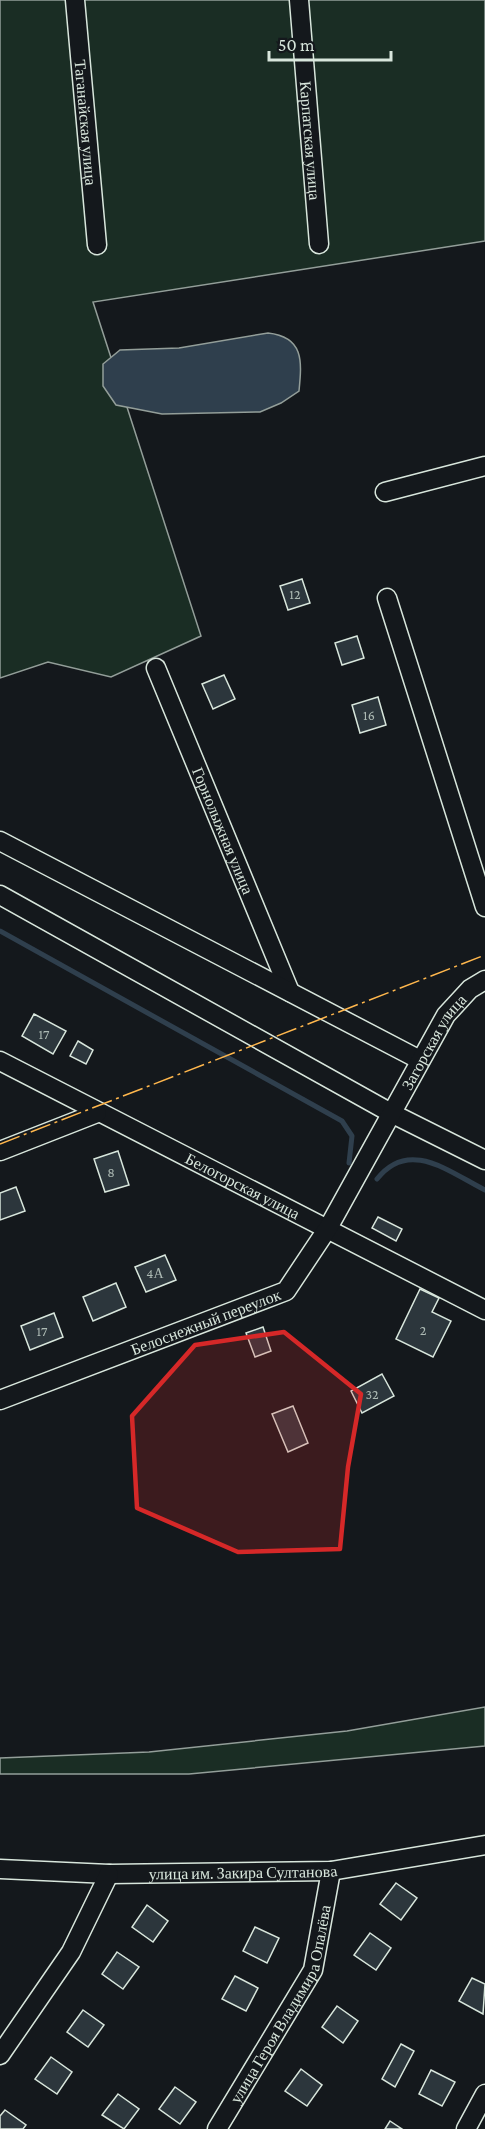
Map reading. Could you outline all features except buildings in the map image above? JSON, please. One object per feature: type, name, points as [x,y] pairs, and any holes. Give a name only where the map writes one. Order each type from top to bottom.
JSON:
[{"type":"street","name":"Таганайская улица","points":[[75,0],[97,245]]},
{"type":"street","name":"Карпатская улица","points":[[299,0],[319,244]]},
{"type":"street","points":[[385,492],[485,466]]},
{"type":"street","points":[[387,598],[485,907]]},
{"type":"street","name":"Горнолыжная улица","points":[[156,668],[290,992]]},
{"type":"street","points":[[0,842],[420,1060]]},
{"type":"street","points":[[0,895],[391,1113],[485,1160]]},
{"type":"street","name":"Загорская улица","points":[[391,1113],[446,1015],[470,988],[485,981]]},
{"type":"street","name":"Белогорская улица","points":[[0,1061],[98,1113],[328,1227],[485,1310]]},
{"type":"street","points":[[0,1151],[98,1113]]},
{"type":"street","name":"Белоснежный переулок","points":[[0,1400],[286,1291],[328,1227],[391,1113]]},
{"type":"street","name":"улица им. Закира Султанова","points":[[0,1869],[109,1874],[331,1871],[485,1845]]},
{"type":"street","name":"улица Героя Владимира Опалёва","points":[[217,2129],[313,1970],[331,1871]]},
{"type":"street","points":[[0,2055],[71,1953],[109,1874]]},
{"type":"street","points":[[466,2129],[485,2094]]},
{"type":"highlighted area","points":[[284,1332],[361,1394],[348,1467],[340,1549],[238,1552],[137,1508],[132,1416],[195,1345]]},
{"type":"green space","points":[[0,0],[485,0],[485,241],[93,302],[201,636],[111,677],[48,662],[0,678]]},
{"type":"green space","points":[[485,1707],[485,1746],[189,1774],[0,1774],[0,1758],[149,1752],[347,1731]]},
{"type":"water","points":[[268,333],[280,335],[288,340],[298,352],[299,391],[281,403],[260,412],[162,414],[116,405],[103,386],[103,364],[120,350],[179,348]]},
{"type":"waterway","points":[[0,931],[342,1121],[352,1136],[349,1163]]},
{"type":"waterway","points":[[377,1179],[389,1167],[402,1161],[416,1160],[430,1162],[485,1190]]},
{"type":"power","points":[[0,1144],[485,955]]}]
